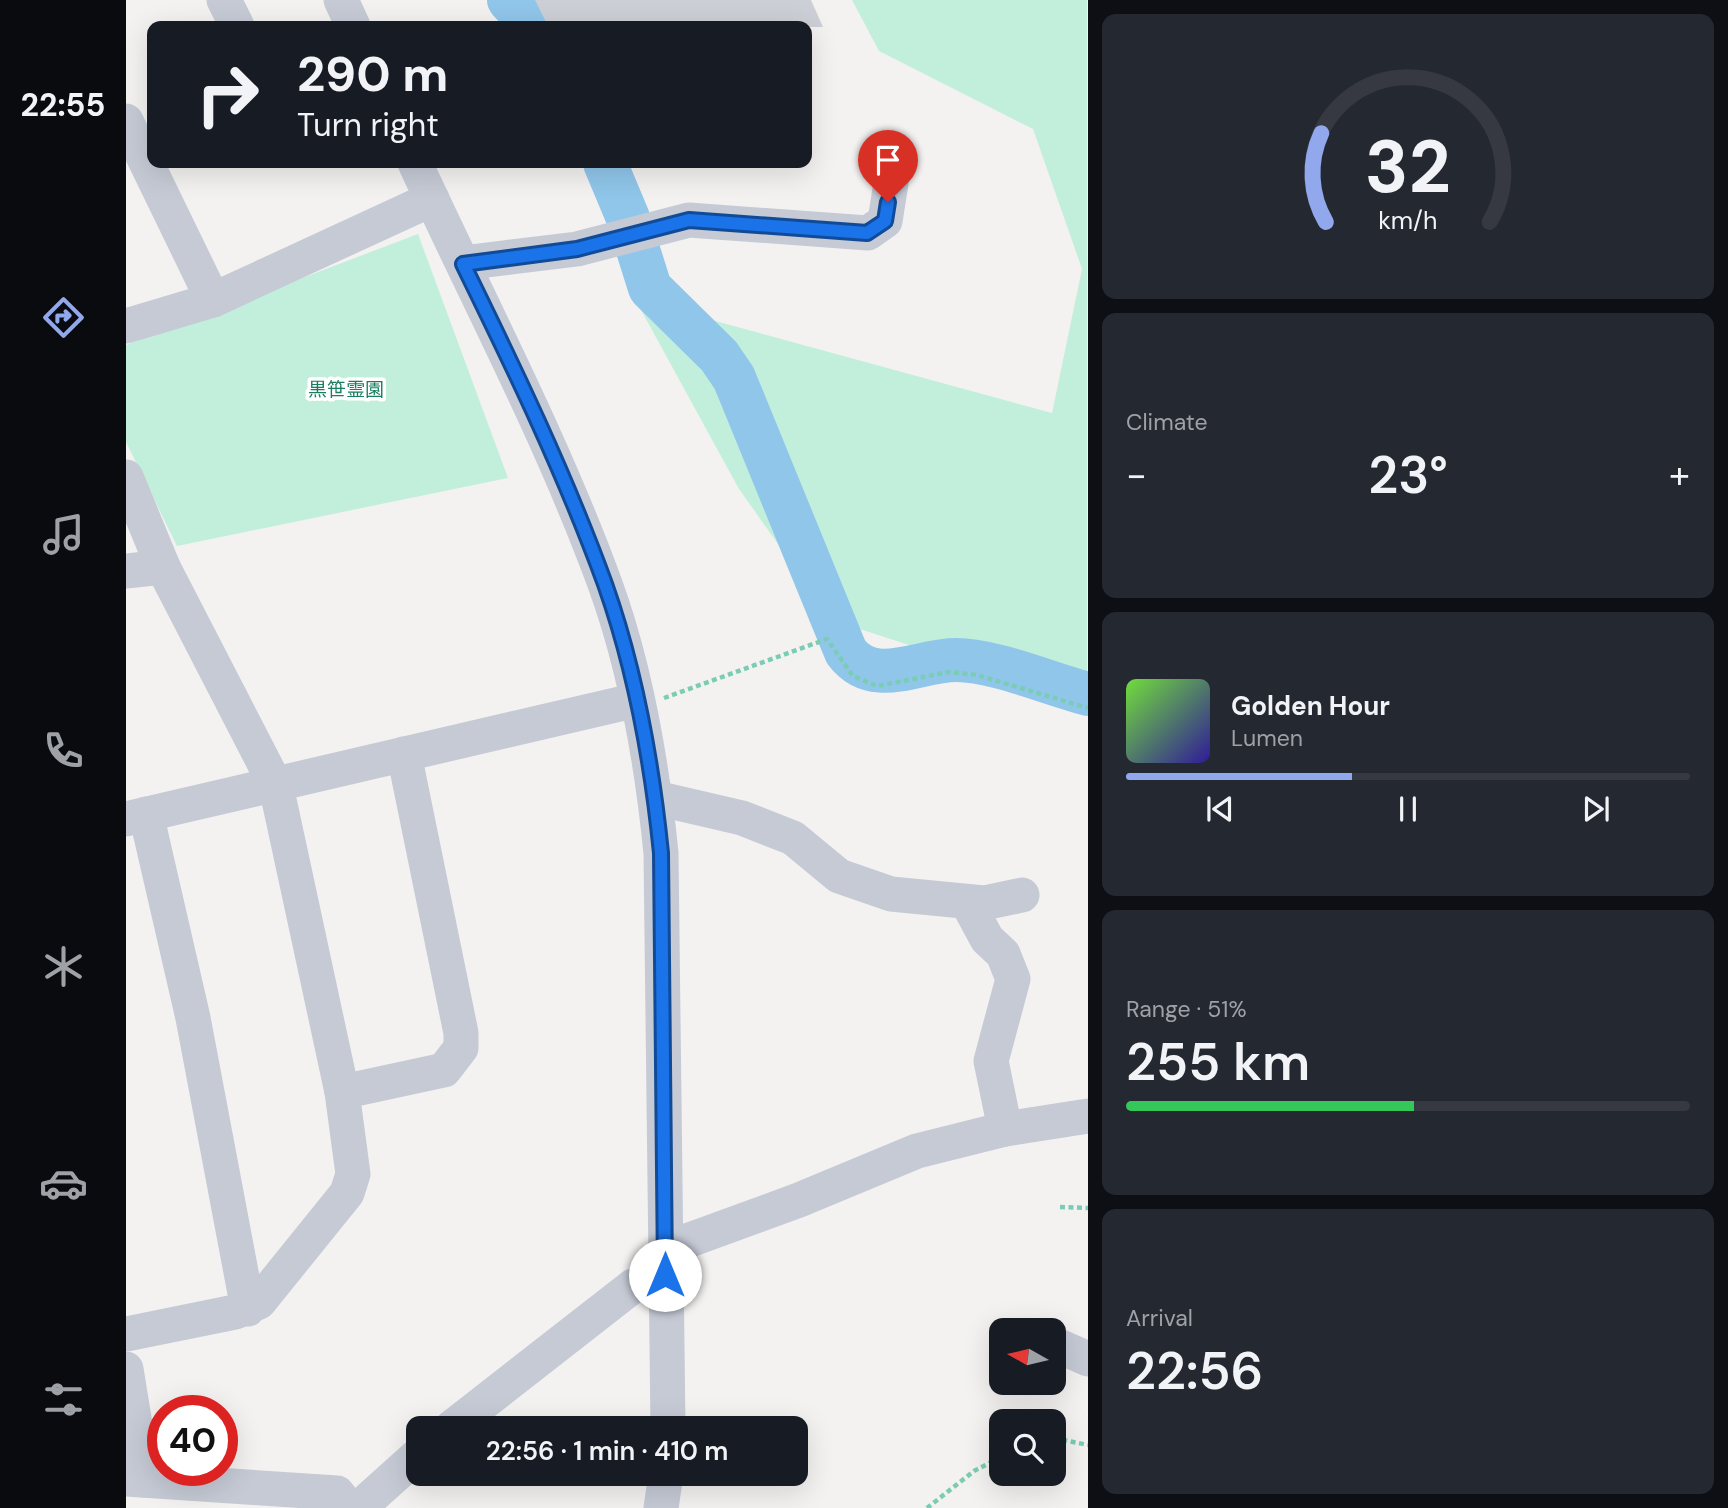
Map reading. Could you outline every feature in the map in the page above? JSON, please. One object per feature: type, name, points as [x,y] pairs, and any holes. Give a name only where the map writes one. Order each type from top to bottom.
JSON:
[{"type":"street","points":[[224,0],[234,21]]},
{"type":"street","points":[[341,0],[351,21]]},
{"type":"street","points":[[126,121],[147,149]]},
{"type":"street","points":[[463,264],[577,249],[689,220],[867,233],[885,221],[894,164],[878,160]]},
{"type":"street","points":[[161,168],[213,300]]},
{"type":"street","points":[[417,168],[567,487],[606,586],[637,700],[656,798],[662,889],[668,1416]]},
{"type":"street","points":[[126,326],[213,300],[432,199]]},
{"type":"street","points":[[126,477],[163,567],[276,786],[342,1092],[353,1183],[259,1302],[248,1309],[126,1334]]},
{"type":"street","points":[[126,571],[163,567]]},
{"type":"street","points":[[248,1309],[193,1018],[136,816],[276,786],[637,700]]},
{"type":"street","points":[[342,1092],[444,1070],[461,1048],[461,1033],[404,754]]},
{"type":"street","points":[[656,798],[742,818],[793,838],[839,876],[859,886],[891,894],[984,903],[1021,895]]},
{"type":"street","points":[[967,902],[987,939],[1003,954],[1013,979],[991,1061],[1005,1129]]},
{"type":"street","points":[[466,1416],[665,1262],[799,1200],[917,1151],[1005,1129],[1087,1116]]},
{"type":"street","points":[[1066,1349],[1087,1359]]},
{"type":"street","points":[[126,1368],[135,1479],[337,1493],[349,1508]]},
{"type":"street","points":[[359,1508],[406,1466]]},
{"type":"street","points":[[662,1508],[665,1486]]},
{"type":"path","points":[[637,700],[668,698],[827,639],[853,676],[877,686],[948,672],[977,675],[1087,708]]},
{"type":"path","points":[[1060,1207],[1087,1208]]},
{"type":"path","points":[[1066,1441],[1087,1445]]},
{"type":"path","points":[[927,1508],[974,1471],[989,1464]]},
{"type":"green space","points":[[852,0],[1087,0],[1087,696],[989,671],[832,620],[739,489],[635,299],[1052,413],[1082,269],[1033,129],[879,51]]},
{"type":"green space","name":"黒笹霊園","points":[[418,234],[508,478],[177,546],[126,442],[126,345]]},
{"type":"building","points":[[535,0],[811,0],[823,27],[812,27],[812,21],[546,21]]},
{"type":"waterway","points":[[509,0],[528,21]]},
{"type":"waterway","points":[[607,168],[628,218],[650,288],[719,356],[734,378],[846,652],[857,663],[870,669],[897,670],[942,661],[971,661],[1004,668],[1088,694]]},
{"type":"route","points":[[665,1275],[666,1107],[661,853],[656,798],[637,700],[606,586],[567,487],[463,264],[577,249],[689,220],[867,233],[885,221],[888,202]]}]
